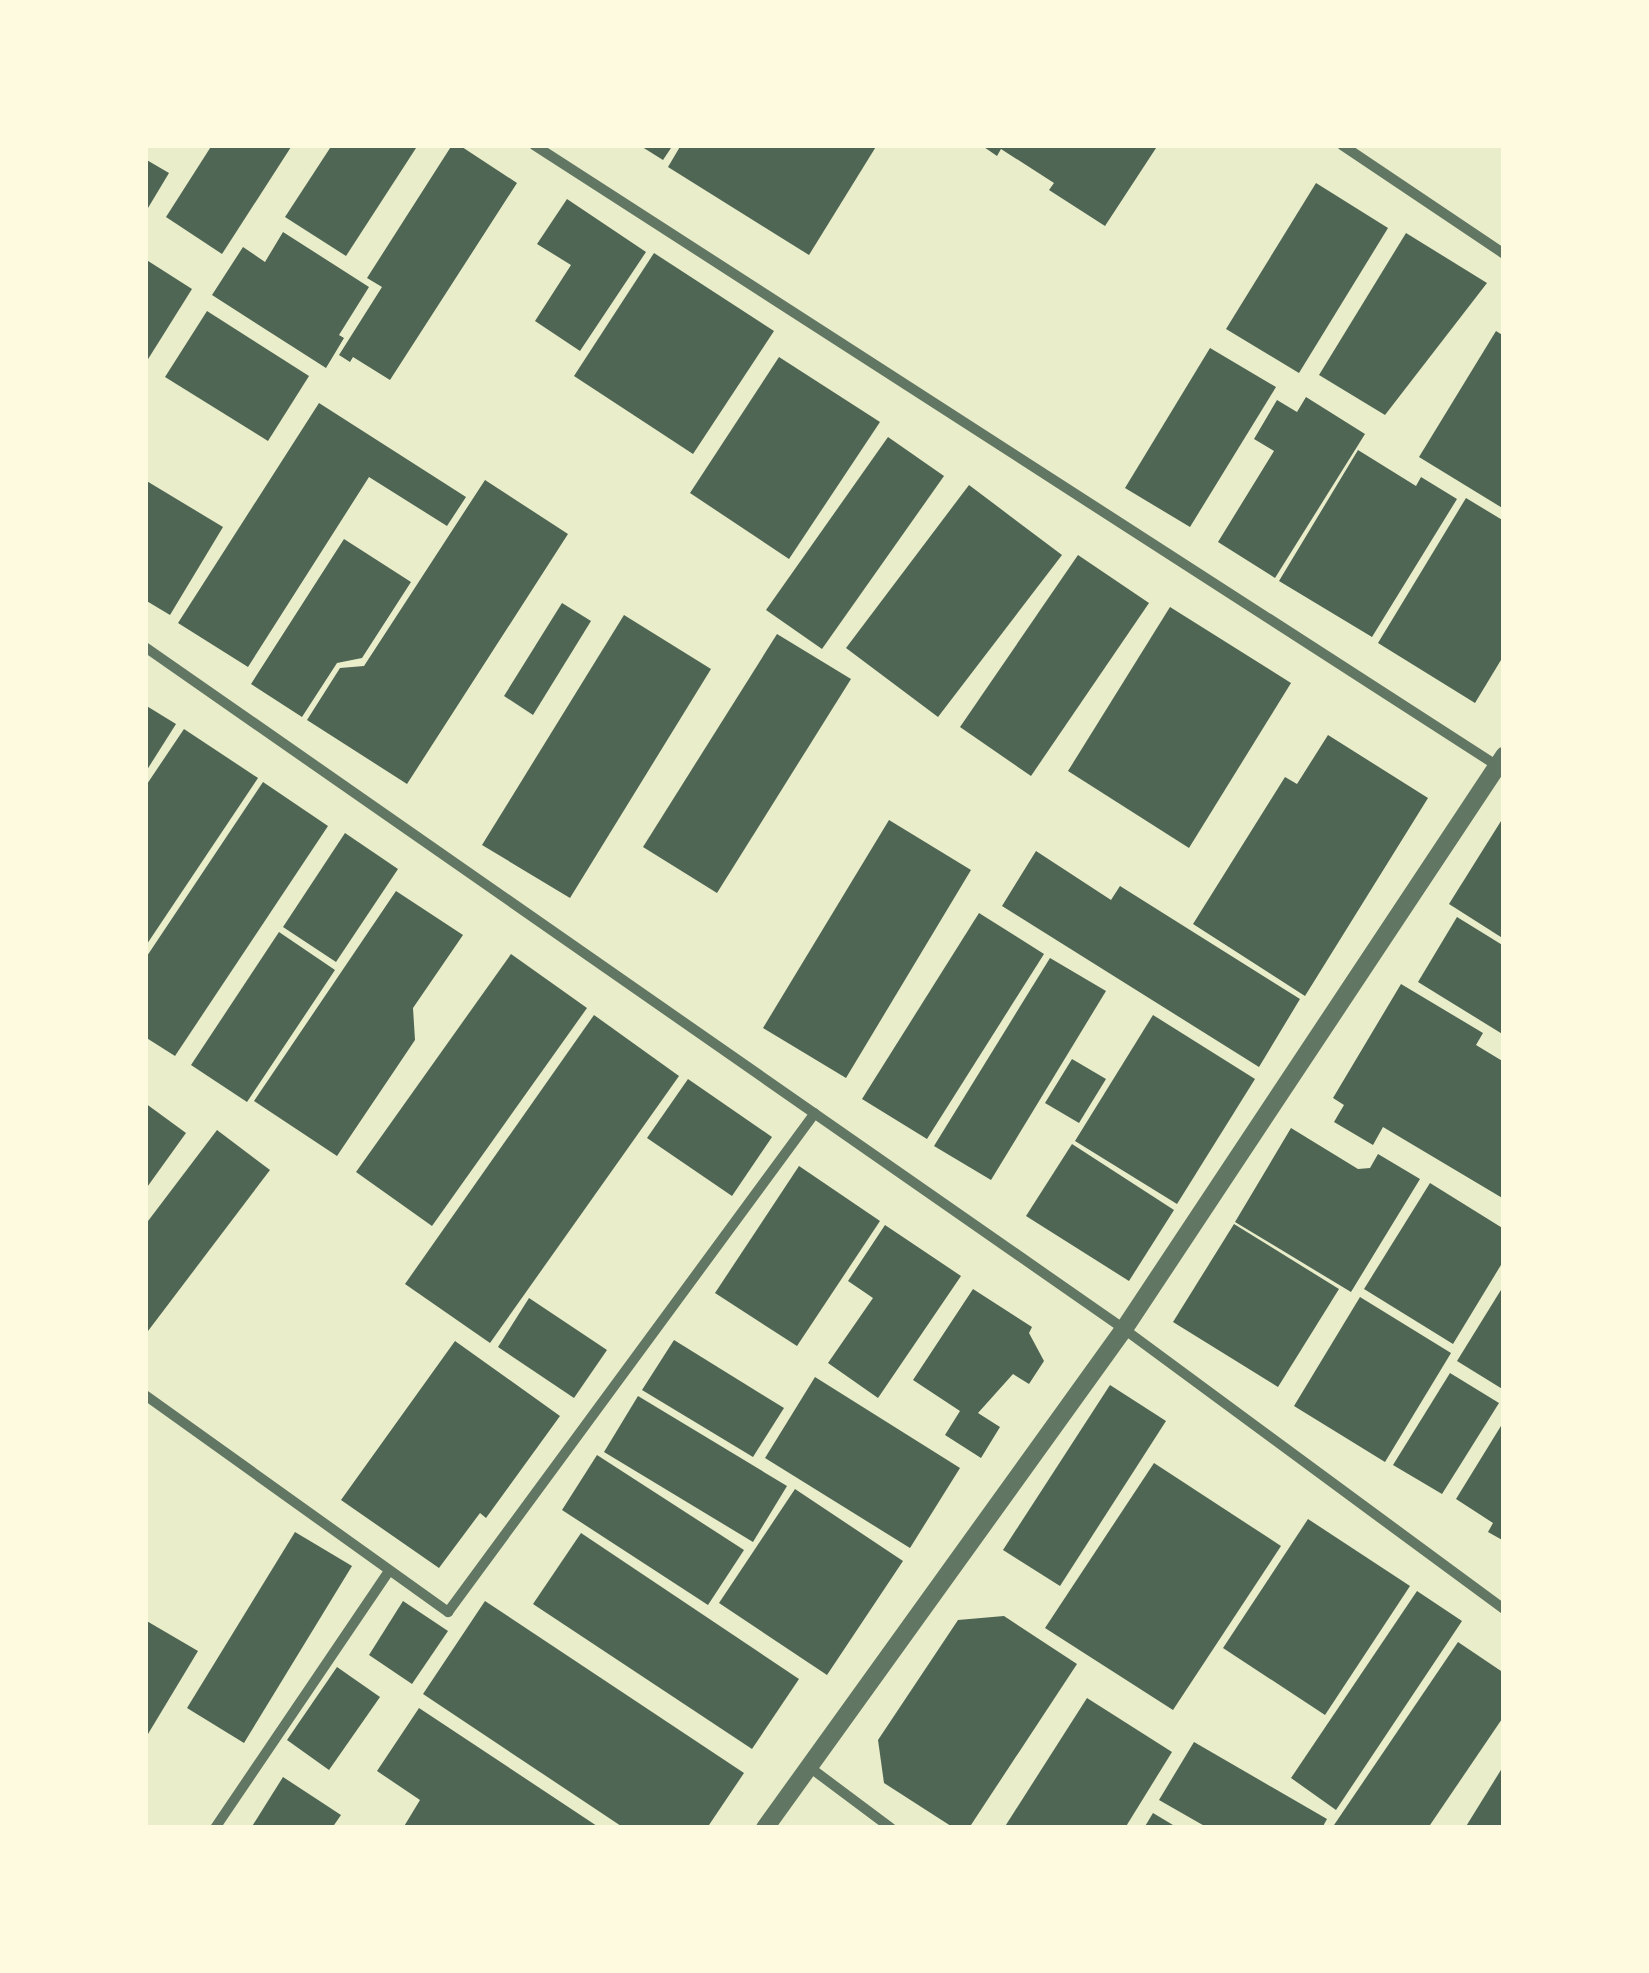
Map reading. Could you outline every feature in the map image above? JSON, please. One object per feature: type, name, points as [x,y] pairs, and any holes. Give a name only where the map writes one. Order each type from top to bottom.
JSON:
[{"type":"street","points":[[534,145],[1502,764],[1124,1329],[806,1764],[765,1828]]},
{"type":"street","points":[[1342,145],[1504,254]]},
{"type":"street","points":[[145,646],[1124,1329],[1504,1610]]},
{"type":"street","points":[[145,1396],[448,1612],[815,1112]]},
{"type":"street","points":[[214,1828],[388,1572]]},
{"type":"street","points":[[806,1764],[891,1828]]},
{"type":"building","points":[[212,145],[291,147],[222,254],[166,217]]},
{"type":"building","points":[[332,145],[418,145],[346,256],[285,217]]},
{"type":"building","points":[[452,145],[459,145],[517,183],[390,380],[353,357],[350,362],[339,355],[382,287],[367,278]]},
{"type":"building","points":[[639,145],[673,145],[663,160]]},
{"type":"building","points":[[681,145],[877,145],[809,255],[668,167]]},
{"type":"building","points":[[981,145],[1158,145],[1105,226],[1049,190],[1054,183],[1001,149],[997,156]]},
{"type":"building","points":[[145,159],[169,173],[145,213]]},
{"type":"building","points":[[1316,183],[1388,228],[1299,373],[1226,329]]},
{"type":"building","points":[[567,199],[646,252],[580,351],[535,321],[571,265],[537,244]]},
{"type":"building","points":[[283,232],[369,287],[339,335],[344,338],[326,368],[212,295],[243,247],[265,262]]},
{"type":"building","points":[[1406,233],[1487,283],[1385,415],[1319,375]]},
{"type":"building","points":[[654,253],[774,331],[693,454],[574,376]]},
{"type":"building","points":[[145,259],[192,289],[145,364]]},
{"type":"building","points":[[207,311],[309,376],[268,441],[165,377]]},
{"type":"building","points":[[1496,331],[1504,336],[1504,509],[1419,457]]},
{"type":"building","points":[[1210,348],[1276,387],[1190,527],[1125,488]]},
{"type":"building","points":[[779,357],[880,422],[789,559],[690,493]]},
{"type":"building","points":[[1306,397],[1365,434],[1275,578],[1218,542],[1274,451],[1254,439],[1277,400],[1297,412]]},
{"type":"building","points":[[319,403],[466,497],[447,526],[369,477],[248,667],[178,623]]},
{"type":"building","points":[[888,437],[944,476],[822,649],[766,610]]},
{"type":"building","points":[[1358,450],[1416,486],[1421,477],[1457,499],[1372,637],[1279,581]]},
{"type":"building","points":[[145,480],[223,527],[170,615],[145,600]]},
{"type":"building","points":[[485,480],[568,534],[407,784],[307,720],[340,668],[364,666]]},
{"type":"building","points":[[969,485],[1062,555],[938,717],[846,648]]},
{"type":"building","points":[[1466,498],[1504,521],[1504,655],[1475,703],[1378,643]]},
{"type":"building","points":[[344,539],[411,582],[362,658],[337,663],[302,717],[251,684]]},
{"type":"building","points":[[1078,555],[1149,603],[1031,776],[960,727]]},
{"type":"building","points":[[562,603],[591,621],[533,715],[504,696]]},
{"type":"building","points":[[1170,607],[1291,683],[1189,848],[1068,771]]},
{"type":"building","points":[[624,615],[711,669],[570,898],[482,845]]},
{"type":"building","points":[[777,634],[851,679],[717,893],[643,847]]},
{"type":"building","points":[[145,705],[176,724],[145,773]]},
{"type":"building","points":[[184,729],[258,778],[145,947],[145,787]]},
{"type":"building","points":[[1328,735],[1428,798],[1305,996],[1193,924],[1285,777],[1297,784]]},
{"type":"building","points":[[263,782],[328,826],[175,1056],[145,1037],[145,959]]},
{"type":"building","points":[[889,820],[971,870],[846,1078],[763,1028]]},
{"type":"building","points":[[1501,821],[1504,823],[1504,939],[1449,904]]},
{"type":"building","points":[[345,833],[398,869],[336,962],[283,927]]},
{"type":"building","points":[[1036,851],[1111,900],[1120,886],[1300,999],[1259,1067],[1002,906]]},
{"type":"building","points":[[396,891],[463,935],[413,1008],[415,1040],[337,1156],[254,1101]]},
{"type":"building","points":[[979,913],[1044,954],[927,1139],[862,1099]]},
{"type":"building","points":[[1457,917],[1504,946],[1504,1035],[1418,982]]},
{"type":"building","points":[[279,932],[335,970],[247,1102],[191,1065]]},
{"type":"building","points":[[511,954],[587,1008],[432,1226],[356,1172]]},
{"type":"building","points":[[1050,958],[1106,991],[991,1180],[934,1146]]},
{"type":"building","points":[[1401,984],[1483,1033],[1476,1045],[1504,1062],[1504,1199],[1383,1127],[1373,1145],[1334,1122],[1344,1105],[1333,1098]]},
{"type":"building","points":[[594,1015],[679,1076],[490,1343],[405,1284]]},
{"type":"building","points":[[1153,1015],[1255,1079],[1177,1204],[1075,1141]]},
{"type":"building","points":[[1072,1059],[1106,1079],[1079,1123],[1045,1103]]},
{"type":"building","points":[[688,1079],[772,1137],[732,1196],[647,1138]]},
{"type":"building","points":[[145,1103],[186,1133],[145,1190]]},
{"type":"building","points":[[1291,1128],[1358,1169],[1370,1168],[1378,1154],[1420,1179],[1351,1292],[1235,1222]]},
{"type":"building","points":[[217,1130],[270,1170],[145,1335],[145,1225]]},
{"type":"building","points":[[1072,1144],[1174,1210],[1129,1281],[1026,1216]]},
{"type":"building","points":[[799,1166],[880,1221],[797,1346],[715,1293]]},
{"type":"building","points":[[1430,1183],[1504,1229],[1504,1260],[1453,1344],[1364,1289]]},
{"type":"building","points":[[1234,1224],[1339,1289],[1278,1387],[1173,1322]]},
{"type":"building","points":[[885,1225],[961,1276],[878,1398],[828,1363],[873,1298],[848,1281]]},
{"type":"building","points":[[1504,1285],[1504,1390],[1457,1361]]},
{"type":"building","points":[[973,1289],[1032,1327],[1029,1333],[1044,1361],[1029,1384],[1013,1374],[978,1413],[1000,1427],[981,1458],[945,1435],[960,1411],[913,1380]]},
{"type":"building","points":[[1360,1297],[1451,1353],[1385,1462],[1294,1406]]},
{"type":"building","points":[[529,1298],[607,1350],[574,1398],[498,1347]]},
{"type":"building","points":[[674,1340],[784,1408],[753,1457],[642,1390]]},
{"type":"building","points":[[455,1341],[560,1416],[486,1518],[480,1513],[439,1568],[341,1500]]},
{"type":"building","points":[[1450,1373],[1499,1403],[1442,1494],[1393,1465]]},
{"type":"building","points":[[815,1377],[960,1468],[910,1548],[765,1458]]},
{"type":"building","points":[[1110,1385],[1166,1421],[1060,1586],[1003,1550]]},
{"type":"building","points":[[638,1396],[787,1486],[753,1542],[604,1452]]},
{"type":"building","points":[[1504,1421],[1504,1541],[1488,1532],[1493,1523],[1456,1499]]},
{"type":"building","points":[[597,1455],[744,1550],[708,1605],[562,1510]]},
{"type":"building","points":[[1154,1463],[1281,1546],[1173,1710],[1045,1628]]},
{"type":"building","points":[[795,1489],[903,1561],[827,1675],[719,1603]]},
{"type":"building","points":[[1308,1519],[1410,1586],[1325,1715],[1223,1648]]},
{"type":"building","points":[[295,1532],[352,1566],[244,1743],[187,1708]]},
{"type":"building","points":[[581,1533],[799,1679],[752,1749],[533,1604]]},
{"type":"building","points":[[1417,1591],[1462,1621],[1336,1810],[1291,1778]]},
{"type":"building","points":[[403,1601],[448,1631],[412,1684],[369,1655]]},
{"type":"building","points":[[485,1601],[744,1773],[707,1828],[624,1828],[423,1694]]},
{"type":"building","points":[[1004,1616],[1077,1664],[969,1828],[954,1828],[884,1783],[878,1740],[958,1620]]},
{"type":"building","points":[[145,1620],[198,1651],[145,1739]]},
{"type":"building","points":[[1458,1642],[1504,1673],[1504,1716],[1428,1828],[1332,1828]]},
{"type":"building","points":[[337,1667],[380,1697],[329,1770],[287,1740]]},
{"type":"building","points":[[1087,1698],[1172,1752],[1125,1828],[1004,1828]]},
{"type":"building","points":[[419,1708],[600,1828],[403,1828],[420,1800],[377,1771]]},
{"type":"building","points":[[1194,1742],[1327,1819],[1322,1828],[1208,1828],[1159,1800]]},
{"type":"building","points":[[1504,1765],[1504,1828],[1465,1828]]},
{"type":"building","points":[[283,1777],[341,1815],[332,1828],[251,1828]]},
{"type":"building","points":[[1153,1813],[1178,1828],[1144,1828]]}]
